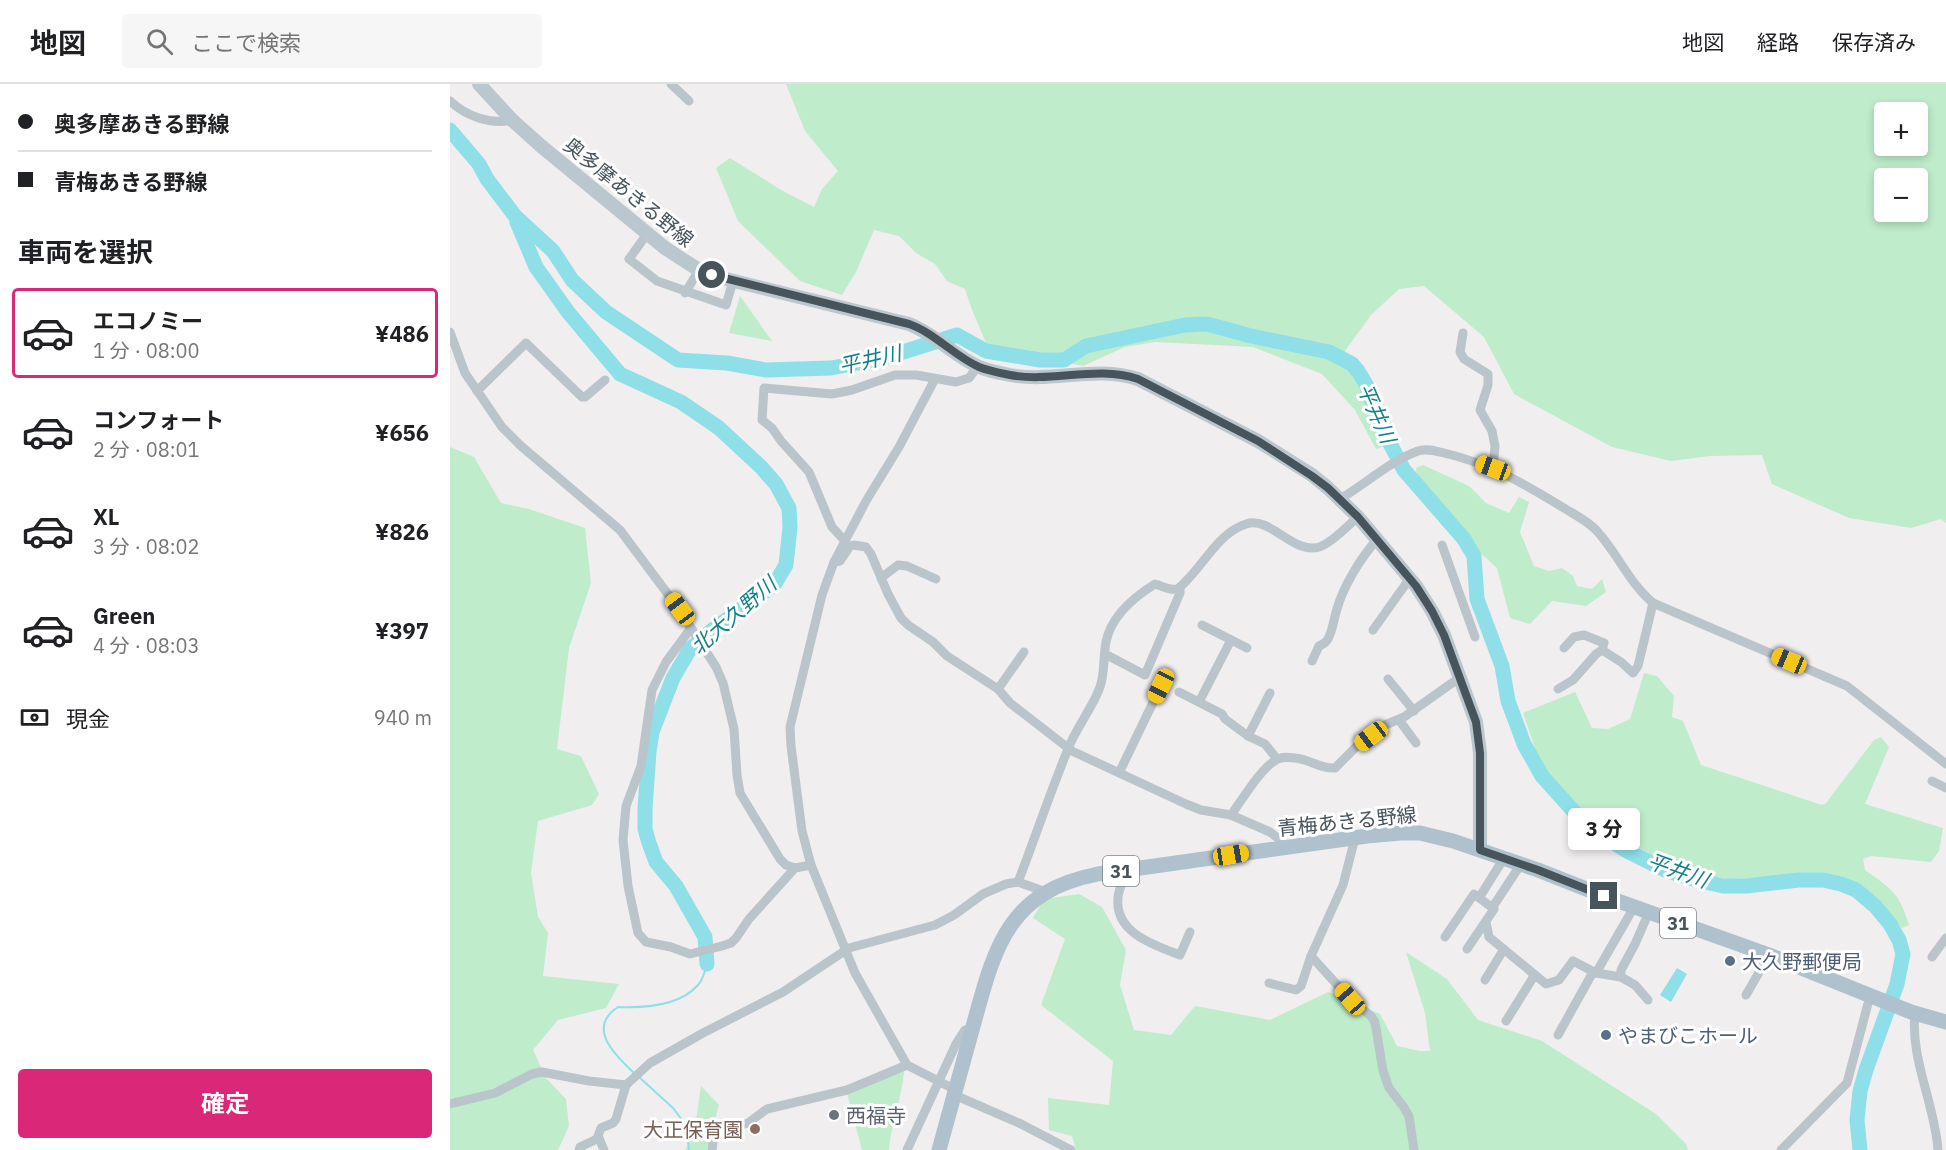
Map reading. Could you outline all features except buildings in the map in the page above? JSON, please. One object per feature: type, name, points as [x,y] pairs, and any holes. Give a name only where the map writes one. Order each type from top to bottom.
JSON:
[{"type":"main road","name":"奥多摩あきる野線","points":[[479,84],[541,147],[647,234],[699,270],[733,281],[893,319],[919,328],[973,363],[1014,376],[1038,377],[1097,372],[1138,379],[1286,458],[1328,488],[1378,539],[1410,579],[1438,623],[1473,713],[1479,747],[1480,850]]},
{"type":"main road","name":"青梅あきる野線","points":[[939,1150],[991,965],[1004,935],[1021,913],[1046,892],[1077,879],[1127,870],[1401,832],[1420,832],[1432,835],[1504,858],[1769,955],[1913,1013],[1946,1022]]},
{"type":"street","points":[[671,84],[689,101]]},
{"type":"street","points":[[450,101],[471,116],[502,122],[512,120]]},
{"type":"street","points":[[647,234],[629,259],[657,281],[726,305],[733,281]]},
{"type":"street","points":[[685,292],[699,270]]},
{"type":"street","points":[[450,332],[461,364],[511,437],[620,530],[680,609],[723,683],[734,729],[736,775],[740,793],[780,859],[786,865],[795,868],[811,865]]},
{"type":"street","points":[[1463,333],[1460,352],[1464,359],[1488,374],[1488,385],[1480,410],[1492,431],[1495,446],[1493,468]]},
{"type":"street","points":[[477,390],[526,343],[582,397],[605,380]]},
{"type":"street","points":[[845,541],[832,527],[809,472],[772,428],[762,420],[764,388],[832,394],[852,390],[895,375],[916,375],[956,382],[969,378],[973,363]]},
{"type":"street","points":[[935,379],[834,562],[822,595],[790,727],[790,746],[802,831],[811,865],[844,951],[907,1065],[938,1081],[959,1097],[1021,1124],[1071,1150]]},
{"type":"street","points":[[1340,499],[1419,450],[1469,459],[1493,468],[1519,481],[1589,524],[1605,541],[1643,595],[1653,603],[1847,686],[1946,764]]},
{"type":"street","points":[[1018,882],[1068,748],[1100,688],[1105,665],[1106,640],[1121,613],[1135,597],[1155,584],[1168,589],[1180,587],[1223,539],[1245,524],[1263,525],[1303,547],[1312,548],[1322,546],[1358,517]]},
{"type":"street","points":[[1312,661],[1319,646],[1325,644],[1329,638],[1337,608],[1347,586],[1369,548],[1378,539]]},
{"type":"street","points":[[1442,545],[1475,637]]},
{"type":"street","points":[[834,562],[843,559],[850,546],[866,547],[901,618],[908,625],[933,642],[947,656],[998,689],[1010,703],[1068,748],[1186,804],[1201,810],[1231,814],[1270,832],[1279,839],[1282,848]]},
{"type":"street","points":[[881,578],[898,565],[907,566],[936,579]]},
{"type":"street","points":[[1373,630],[1410,579]]},
{"type":"street","points":[[1105,654],[1145,675],[1180,593],[1180,587]]},
{"type":"street","points":[[1602,650],[1633,673],[1638,666],[1653,603]]},
{"type":"street","points":[[1202,626],[1247,648]]},
{"type":"street","points":[[692,630],[666,662],[652,690],[642,760],[626,806],[623,840],[635,925],[641,940],[690,954],[730,943],[795,868]]},
{"type":"street","points":[[1558,689],[1573,680],[1602,650],[1604,643],[1584,635],[1574,637],[1564,648]]},
{"type":"street","points":[[1199,702],[1231,640]]},
{"type":"street","points":[[998,689],[1024,652]]},
{"type":"street","points":[[1231,814],[1261,773],[1277,759],[1295,758],[1309,761],[1323,769],[1335,768],[1385,725],[1414,711],[1459,678]]},
{"type":"street","points":[[1388,679],[1414,711]]},
{"type":"street","points":[[1119,773],[1161,686]]},
{"type":"street","points":[[1179,692],[1222,714],[1225,719],[1248,736],[1265,744],[1277,759]]},
{"type":"street","points":[[1248,736],[1270,693]]},
{"type":"street","points":[[1399,720],[1416,743]]},
{"type":"street","points":[[1932,781],[1946,788]]},
{"type":"street","points":[[1269,983],[1296,990],[1301,986],[1311,956],[1344,885],[1355,838]]},
{"type":"street","points":[[1479,898],[1504,858]]},
{"type":"street","points":[[1467,949],[1521,864]]},
{"type":"street","points":[[1127,870],[1119,892],[1118,904],[1123,920],[1134,934],[1152,945],[1180,955],[1190,932]]},
{"type":"street","points":[[604,1150],[598,1136],[601,1128],[613,1123],[629,1082],[650,1063],[783,992],[849,948],[935,925],[954,915],[983,894],[1006,884],[1018,882],[1046,892]]},
{"type":"street","points":[[1445,936],[1474,894],[1492,908]]},
{"type":"street","points":[[1558,1035],[1634,907]]},
{"type":"street","points":[[1622,977],[1621,970],[1649,912]]},
{"type":"street","points":[[1486,922],[1489,937],[1545,984],[1559,980],[1573,961],[1594,973],[1622,977],[1635,984],[1648,1000]]},
{"type":"street","points":[[1932,957],[1946,938]]},
{"type":"street","points":[[1485,980],[1504,949]]},
{"type":"street","points":[[1746,995],[1769,955]]},
{"type":"street","points":[[1311,956],[1350,999],[1375,1022],[1383,1071],[1389,1088],[1409,1116],[1413,1150]]},
{"type":"street","points":[[1506,1021],[1534,976]]},
{"type":"street","points":[[1781,1150],[1846,1083],[1872,997]]},
{"type":"street","points":[[1913,1013],[1915,1036],[1930,1101],[1938,1150]]},
{"type":"street","points":[[907,1150],[961,1036],[965,1030],[973,1028]]},
{"type":"street","points":[[712,1150],[714,1136],[719,1131],[748,1123],[767,1109],[847,1090],[907,1065]]},
{"type":"street","points":[[450,1104],[495,1093],[532,1074],[542,1072],[589,1081],[629,1082]]},
{"type":"street","points":[[579,1150],[580,1147],[599,1138]]},
{"type":"green space","points":[[786,84],[1946,84],[1946,523],[1941,519],[1911,528],[1849,518],[1772,484],[1762,455],[1710,456],[1671,461],[1612,447],[1514,394],[1484,337],[1424,286],[1399,289],[1371,315],[1345,351],[1375,385],[1399,442],[1376,449],[1355,410],[1322,374],[1253,347],[1155,342],[1125,347],[1083,366],[987,345],[965,289],[947,281],[935,264],[916,253],[899,236],[874,230],[856,272],[842,295],[800,281],[738,221],[716,168],[730,158],[781,190],[814,207],[822,189],[838,171],[805,131]]},
{"type":"green space","points":[[740,296],[772,341],[729,333]]},
{"type":"green space","points":[[450,447],[474,457],[501,503],[529,509],[585,528],[591,583],[569,648],[557,749],[581,756],[599,794],[592,805],[538,821],[531,873],[538,917],[548,933],[543,976],[619,984],[606,1008],[558,1020],[533,1050],[546,1078],[566,1099],[569,1126],[558,1150],[450,1150]]},
{"type":"green space","points":[[1423,465],[1469,486],[1486,503],[1509,513],[1519,497],[1529,502],[1520,532],[1534,566],[1549,571],[1562,568],[1573,576],[1577,586],[1592,589],[1602,579],[1606,592],[1586,606],[1552,601],[1530,624],[1510,618],[1497,568],[1469,543],[1417,475],[1416,468]]},
{"type":"green space","points":[[1644,673],[1657,676],[1674,696],[1672,717],[1683,721],[1701,765],[1822,805],[1826,803],[1874,740],[1881,737],[1889,747],[1865,804],[1943,828],[1939,851],[1931,862],[1871,856],[1863,859],[1865,870],[1888,887],[1898,898],[1909,925],[1902,928],[1865,890],[1811,877],[1729,879],[1681,872],[1588,819],[1540,763],[1523,713],[1575,692],[1592,728],[1608,729],[1630,719]]},
{"type":"green space","points":[[1079,894],[1102,907],[1126,950],[1120,985],[1134,1030],[1171,1035],[1195,1006],[1270,1020],[1328,992],[1380,1014],[1397,1046],[1430,1051],[1425,1013],[1406,952],[1447,979],[1478,1020],[1542,1041],[1656,1114],[1686,1144],[1688,1150],[1076,1150],[1072,1136],[1049,1130],[1048,1098],[1109,1105],[1113,1061],[1041,1005],[1065,939],[1033,918],[1044,899]]},
{"type":"green space","points":[[904,1071],[889,1150],[862,1150],[847,1093]]},
{"type":"green space","points":[[701,1086],[719,1105],[707,1150],[685,1150],[694,1135]]},
{"type":"water","points":[[1677,968],[1687,974],[1671,1002],[1660,995]]},
{"type":"waterway","name":"平井川","points":[[450,130],[479,164],[487,179],[515,216],[553,251],[572,280],[606,312],[678,360],[727,363],[766,370],[831,368],[884,358],[957,335],[986,351],[1040,360],[1064,360],[1086,346],[1185,325],[1207,324],[1251,336],[1329,352],[1352,364],[1367,386],[1378,421],[1404,470],[1464,539],[1474,556],[1477,599],[1502,666],[1508,701],[1524,744],[1542,776],[1585,824],[1625,850],[1665,870],[1692,879],[1723,886],[1746,886],[1799,880],[1823,880],[1841,884],[1856,890],[1875,906],[1890,924],[1899,940],[1903,954],[1897,984],[1860,1091],[1857,1120],[1860,1150]]},
{"type":"waterway","name":"北大久野川","points":[[517,222],[536,267],[568,312],[620,374],[681,402],[719,428],[776,484],[789,508],[790,527],[786,565],[774,585],[690,649],[673,678],[652,732],[645,829],[656,862],[676,886],[705,937],[707,964]]},
{"type":"waterway","name":"北大久野川","points":[[634,1073],[612,1050],[607,1041],[604,1024],[609,1015],[618,1007],[650,1006],[682,997],[700,983],[707,964]]},
{"type":"waterway","name":"北大久野川","points":[[639,1077],[673,1108],[686,1125],[689,1150]]},
{"type":"place","name":"大久野郵便局","points":[[1730,961]]},
{"type":"place","name":"やまびこホール","points":[[1606,1035]]},
{"type":"place","name":"西福寺","points":[[834,1115]]},
{"type":"place","name":"大正保育園","points":[[755,1129]]},
{"type":"route","points":[[712,275],[909,324],[978,366],[997,373],[1038,377],[1097,372],[1138,379],[1258,441],[1312,476],[1358,517],[1416,586],[1432,611],[1449,647],[1476,722],[1480,758],[1480,850],[1572,882],[1604,896]]}]
